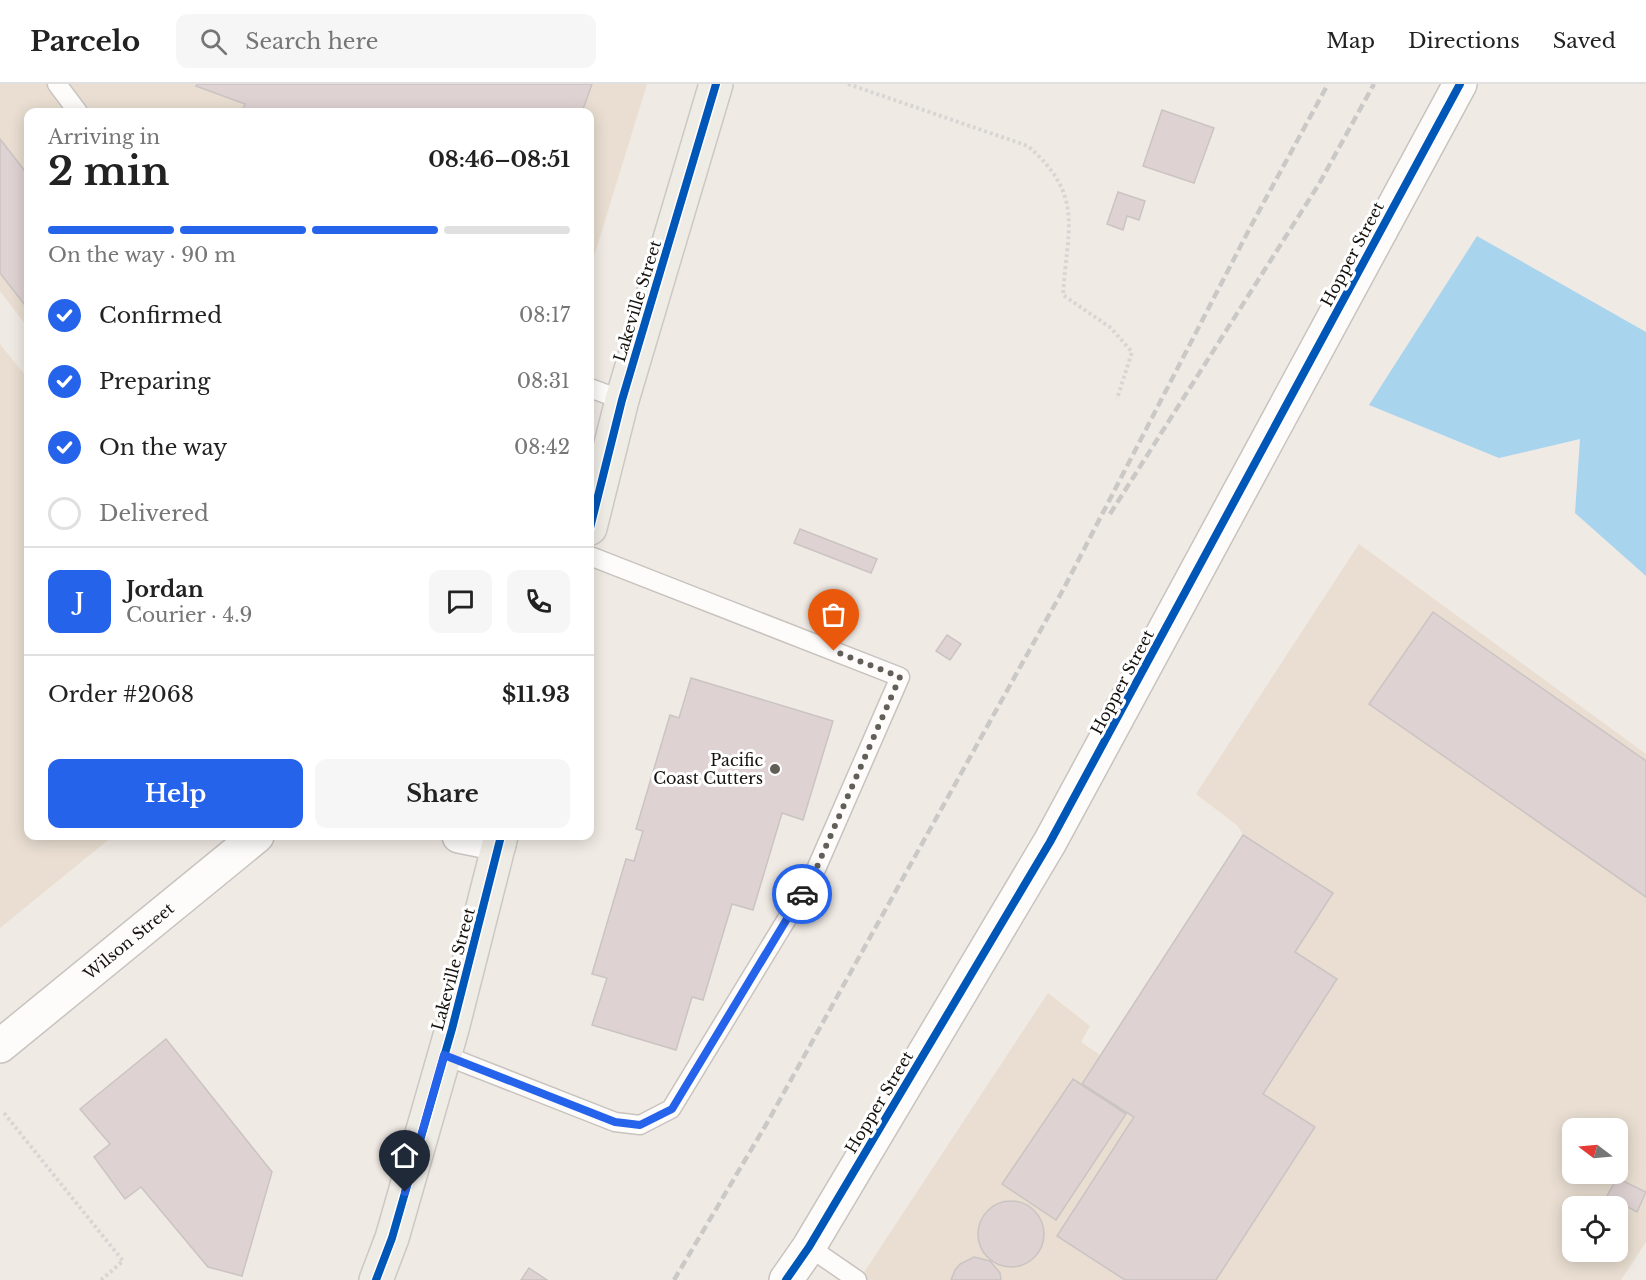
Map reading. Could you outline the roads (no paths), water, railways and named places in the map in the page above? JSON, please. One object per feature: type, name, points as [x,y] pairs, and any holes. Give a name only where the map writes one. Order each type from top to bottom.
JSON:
[{"type":"main road","name":"Lakeville Street","points":[[594,512],[622,400],[716,84]]},
{"type":"main road","name":"Lakeville Street","points":[[376,1280],[392,1238],[444,1055],[500,840]]},
{"type":"street","name":"Hopper Street","points":[[786,1280],[809,1247],[1050,842],[1460,84]]},
{"type":"street","name":"Wilson Street","points":[[0,1046],[252,840]]},
{"type":"lane","points":[[57,84],[75,108]]},
{"type":"lane","points":[[594,390],[622,400]]},
{"type":"lane","points":[[444,1055],[615,1122],[640,1125],[672,1109],[813,876],[900,677],[594,558]]},
{"type":"lane","points":[[809,1247],[857,1280]]},
{"type":"water","points":[[1477,236],[1646,332],[1646,576],[1575,513],[1580,439],[1499,458],[1369,405]]},
{"type":"railway","points":[[674,1280],[767,1123],[1064,588],[1252,224],[1328,84]]},
{"type":"railway","points":[[1110,514],[1319,184],[1374,84]]},
{"type":"place","name":"Pacific Coast Cutters","points":[[775,769]]}]
